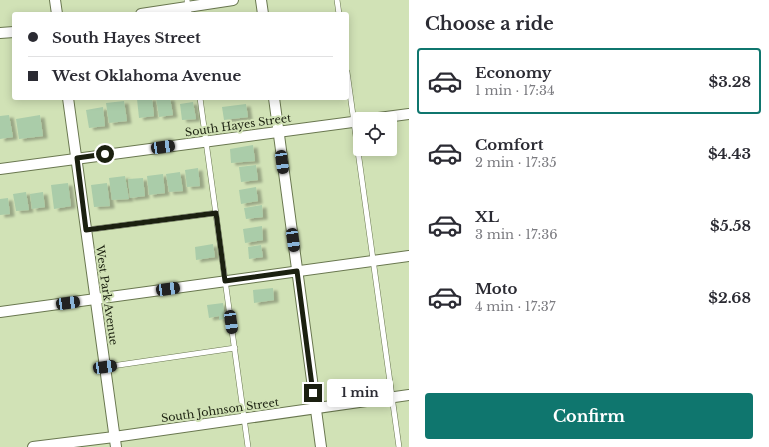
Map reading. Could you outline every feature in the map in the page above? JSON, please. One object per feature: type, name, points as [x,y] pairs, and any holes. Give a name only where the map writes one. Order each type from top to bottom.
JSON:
[{"type":"street","points":[[55,0],[57,12]]},
{"type":"street","points":[[154,12],[233,0]]},
{"type":"street","points":[[261,0],[263,12]]},
{"type":"street","points":[[0,33],[12,32]]},
{"type":"street","name":"West Park Avenue","points":[[68,100],[115,442]]},
{"type":"street","points":[[274,100],[321,447]]},
{"type":"street","points":[[397,116],[409,114]]},
{"type":"street","name":"South Hayes Street","points":[[0,169],[353,122]]},
{"type":"street","points":[[0,312],[409,256]]},
{"type":"street","name":"South Johnson Street","points":[[33,447],[115,442],[245,418],[409,396]]},
{"type":"lane","points":[[337,0],[339,12]]},
{"type":"lane","points":[[349,82],[355,112]]},
{"type":"lane","points":[[200,100],[248,447]]},
{"type":"lane","points":[[361,156],[399,447]]},
{"type":"lane","points":[[86,230],[216,213]]},
{"type":"lane","points":[[105,367],[235,348]]},
{"type":"building","points":[[137,100],[152,100],[154,116],[139,118]]},
{"type":"building","points":[[156,100],[170,100],[173,115],[159,117]]},
{"type":"building","points":[[124,101],[127,121],[109,123],[106,103]]},
{"type":"building","points":[[193,102],[196,119],[182,120],[180,104]]},
{"type":"building","points":[[246,104],[248,117],[224,120],[222,107]]},
{"type":"building","points":[[103,107],[105,126],[89,128],[86,110]]},
{"type":"building","points":[[9,115],[13,137],[0,139],[0,116]]},
{"type":"building","points":[[40,115],[43,136],[19,139],[16,119]]},
{"type":"building","points":[[253,145],[255,161],[231,163],[230,149]]},
{"type":"building","points":[[256,165],[258,180],[241,182],[239,167]]},
{"type":"building","points":[[198,168],[200,186],[187,187],[185,170]]},
{"type":"building","points":[[180,172],[183,191],[169,192],[166,174]]},
{"type":"building","points":[[163,174],[165,193],[149,195],[147,176]]},
{"type":"building","points":[[125,176],[129,199],[112,200],[109,178]]},
{"type":"building","points":[[143,178],[145,196],[130,198],[128,179]]},
{"type":"building","points":[[68,183],[71,206],[54,209],[51,185]]},
{"type":"building","points":[[107,183],[110,206],[94,207],[91,185]]},
{"type":"building","points":[[256,187],[258,201],[241,204],[239,190]]},
{"type":"building","points":[[26,192],[29,210],[16,211],[13,194]]},
{"type":"building","points":[[43,192],[45,207],[32,209],[30,194]]},
{"type":"building","points":[[8,198],[10,214],[0,215],[0,199]]},
{"type":"building","points":[[262,205],[263,217],[246,219],[244,208]]},
{"type":"building","points":[[262,226],[263,240],[245,243],[243,229]]},
{"type":"building","points":[[213,244],[215,257],[196,260],[195,247]]},
{"type":"building","points":[[261,245],[263,257],[249,259],[248,247]]},
{"type":"building","points":[[273,288],[274,300],[254,303],[253,290]]},
{"type":"building","points":[[223,303],[225,319],[219,320],[219,316],[209,318],[207,305]]},
{"type":"route","points":[[105,154],[77,158],[86,230],[216,213],[225,281],[297,271],[313,393]]}]
